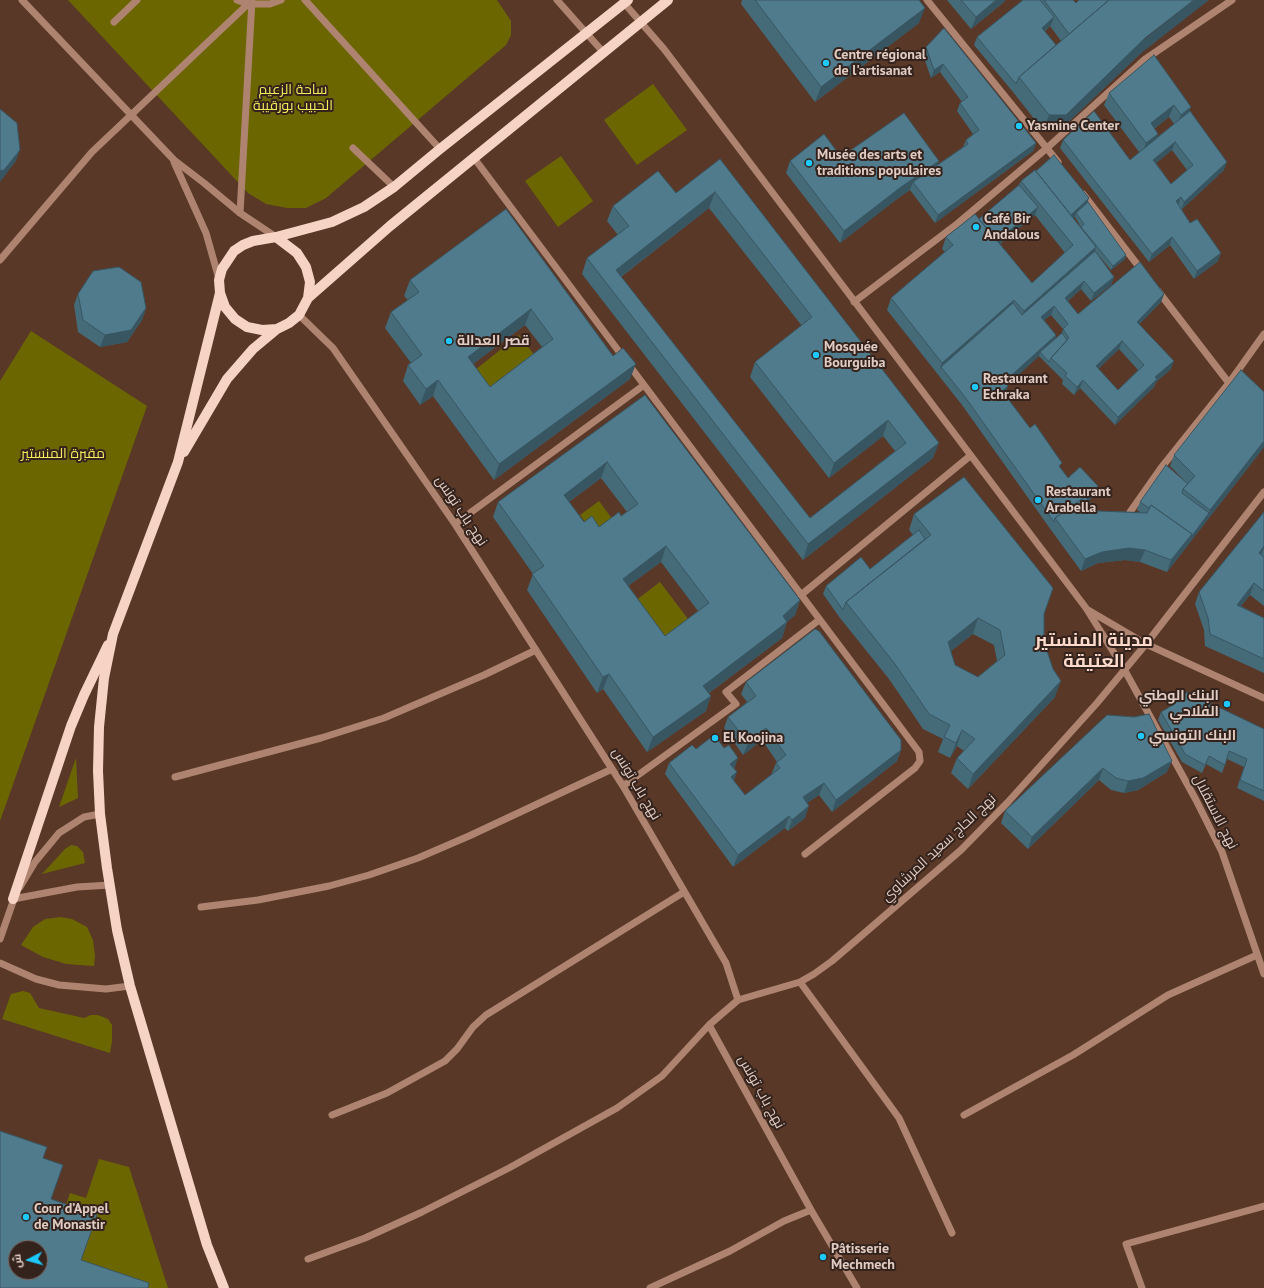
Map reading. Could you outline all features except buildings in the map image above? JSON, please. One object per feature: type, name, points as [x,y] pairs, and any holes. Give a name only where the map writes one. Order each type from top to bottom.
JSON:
[{"type":"main road","points":[[308,298],[390,226],[668,0]]},
{"type":"main road","points":[[277,329],[262,330],[247,327],[234,319],[225,307],[220,293],[219,280],[224,264],[234,251],[253,241],[276,238],[332,222],[364,207],[394,187],[440,148],[626,2]]},
{"type":"main road","points":[[178,462],[227,379],[253,349],[277,329],[289,323],[299,315],[308,298],[310,282],[306,267],[297,253],[276,238]]},
{"type":"main road","points":[[13,899],[86,688],[113,634],[178,462],[220,293]]},
{"type":"main road","points":[[113,634],[104,678],[99,727],[98,772],[100,814],[110,885],[130,986],[207,1246],[224,1288]]},
{"type":"street","points":[[22,0],[174,160],[240,213],[276,238]]},
{"type":"street","points":[[114,22],[137,0]]},
{"type":"street","points":[[237,0],[270,4],[281,0]]},
{"type":"street","points":[[305,0],[440,148]]},
{"type":"street","points":[[557,0],[604,53]]},
{"type":"street","points":[[927,0],[1062,167]]},
{"type":"street","points":[[854,302],[957,224],[1048,148],[1144,60],[1232,0]]},
{"type":"street","points":[[0,260],[92,152],[132,116],[250,2]]},
{"type":"street","points":[[240,213],[250,2]]},
{"type":"street","name":"نهج الاستقلال","points":[[626,2],[1086,608],[1124,669],[1196,800],[1222,852],[1238,894],[1264,974]]},
{"type":"street","points":[[353,148],[394,187]]},
{"type":"street","points":[[474,158],[916,748],[920,756],[920,760],[915,768],[805,854]]},
{"type":"street","points":[[174,160],[206,233],[219,280]]},
{"type":"street","points":[[1076,185],[1148,278]]},
{"type":"street","points":[[1153,284],[1231,385]]},
{"type":"street","name":"نهج باب تونس","points":[[299,315],[333,348],[455,524],[536,650],[623,786],[726,963],[738,1000]]},
{"type":"street","points":[[1130,512],[1161,468],[1231,385],[1264,334]]},
{"type":"street","points":[[455,524],[644,385]]},
{"type":"street","points":[[801,595],[970,456]]},
{"type":"street","name":"نهج الحاج سعيد المرشاوي","points":[[738,1000],[800,982],[832,961],[961,850],[1008,802],[1097,703],[1146,644],[1264,492]]},
{"type":"street","points":[[1086,608],[1146,644],[1264,698]]},
{"type":"street","points":[[623,786],[736,704],[726,692],[820,620]]},
{"type":"street","points":[[175,777],[321,738],[384,718],[484,675],[536,650]]},
{"type":"street","points":[[201,907],[258,900],[329,886],[369,875],[418,858],[469,836],[612,769]]},
{"type":"street","points":[[0,939],[13,899],[35,862],[59,833],[84,817],[100,814]]},
{"type":"street","points":[[13,899],[77,887],[110,885]]},
{"type":"street","points":[[332,1115],[387,1094],[445,1060],[457,1049],[473,1027],[486,1015],[684,892]]},
{"type":"street","points":[[964,1114],[1073,1055],[1168,995],[1257,955]]},
{"type":"street","points":[[0,963],[36,979],[59,985],[106,989],[130,986]]},
{"type":"street","points":[[800,982],[899,1118],[952,1233]]},
{"type":"street","points":[[308,1259],[365,1238],[422,1212],[509,1168],[592,1123],[649,1087],[675,1063],[685,1049],[738,1000]]},
{"type":"street","name":"نهج باب تونس","points":[[710,1025],[811,1210],[857,1288]]},
{"type":"street","points":[[1142,1288],[1126,1244],[1264,1206]]},
{"type":"street","points":[[650,1288],[730,1251],[784,1221],[811,1210]]},
{"type":"green space","name":"ساحة الزعيم الحبيب بورقيبة","points":[[68,0],[497,0],[511,21],[511,35],[506,45],[326,198],[306,208],[287,208],[266,204],[248,193]]},
{"type":"green space","points":[[653,84],[687,130],[637,165],[604,120]]},
{"type":"green space","points":[[561,156],[593,201],[558,227],[525,181]]},
{"type":"green space","name":"مقبرة المنستير","points":[[31,331],[147,406],[0,821],[0,381]]},
{"type":"green space","points":[[519,335],[535,356],[490,390],[475,370]]},
{"type":"green space","points":[[599,501],[613,520],[594,534],[580,515]]},
{"type":"green space","points":[[660,582],[688,619],[663,638],[635,601]]},
{"type":"green space","points":[[76,758],[78,798],[59,807]]},
{"type":"green space","points":[[71,845],[77,846],[83,852],[85,863],[42,874],[65,849]]},
{"type":"green space","points":[[61,917],[72,919],[87,927],[93,940],[95,955],[94,966],[66,964],[43,957],[21,945],[33,927],[45,919]]},
{"type":"green space","points":[[23,991],[30,993],[39,1008],[84,1018],[91,1015],[98,1015],[108,1019],[112,1025],[110,1053],[2,1019],[11,994]]},
{"type":"green space","points":[[99,1159],[129,1167],[168,1288],[111,1288],[76,1276],[61,1220],[70,1193],[86,1198]]},
{"type":"place","name":"Centre régional de l'artisanat","points":[[826,63]]},
{"type":"place","name":"Yasmine Center","points":[[1019,126]]},
{"type":"place","name":"Musée des arts et traditions populaires","points":[[809,163]]},
{"type":"place","name":"Café Bir Andalous","points":[[976,227]]},
{"type":"place","name":"قصر العدالة","points":[[449,341]]},
{"type":"place","name":"Mosquée Bourguiba","points":[[816,355]]},
{"type":"place","name":"Restaurant Echraka","points":[[975,387]]},
{"type":"place","name":"Restaurant Arabella","points":[[1038,500]]},
{"type":"place","name":"البنك الوطني الفلاحي","points":[[1227,704]]},
{"type":"place","name":"البنك التونسي","points":[[1141,736]]},
{"type":"place","name":"El Koojina","points":[[715,738]]},
{"type":"place","name":"Cour d’Appel de Monastir","points":[[26,1217]]},
{"type":"place","name":"Pâtisserie Mechmech","points":[[823,1257]]},
{"type":"district","name":"مدينة المنستير العتيقة","points":[[1094,651]]}]
